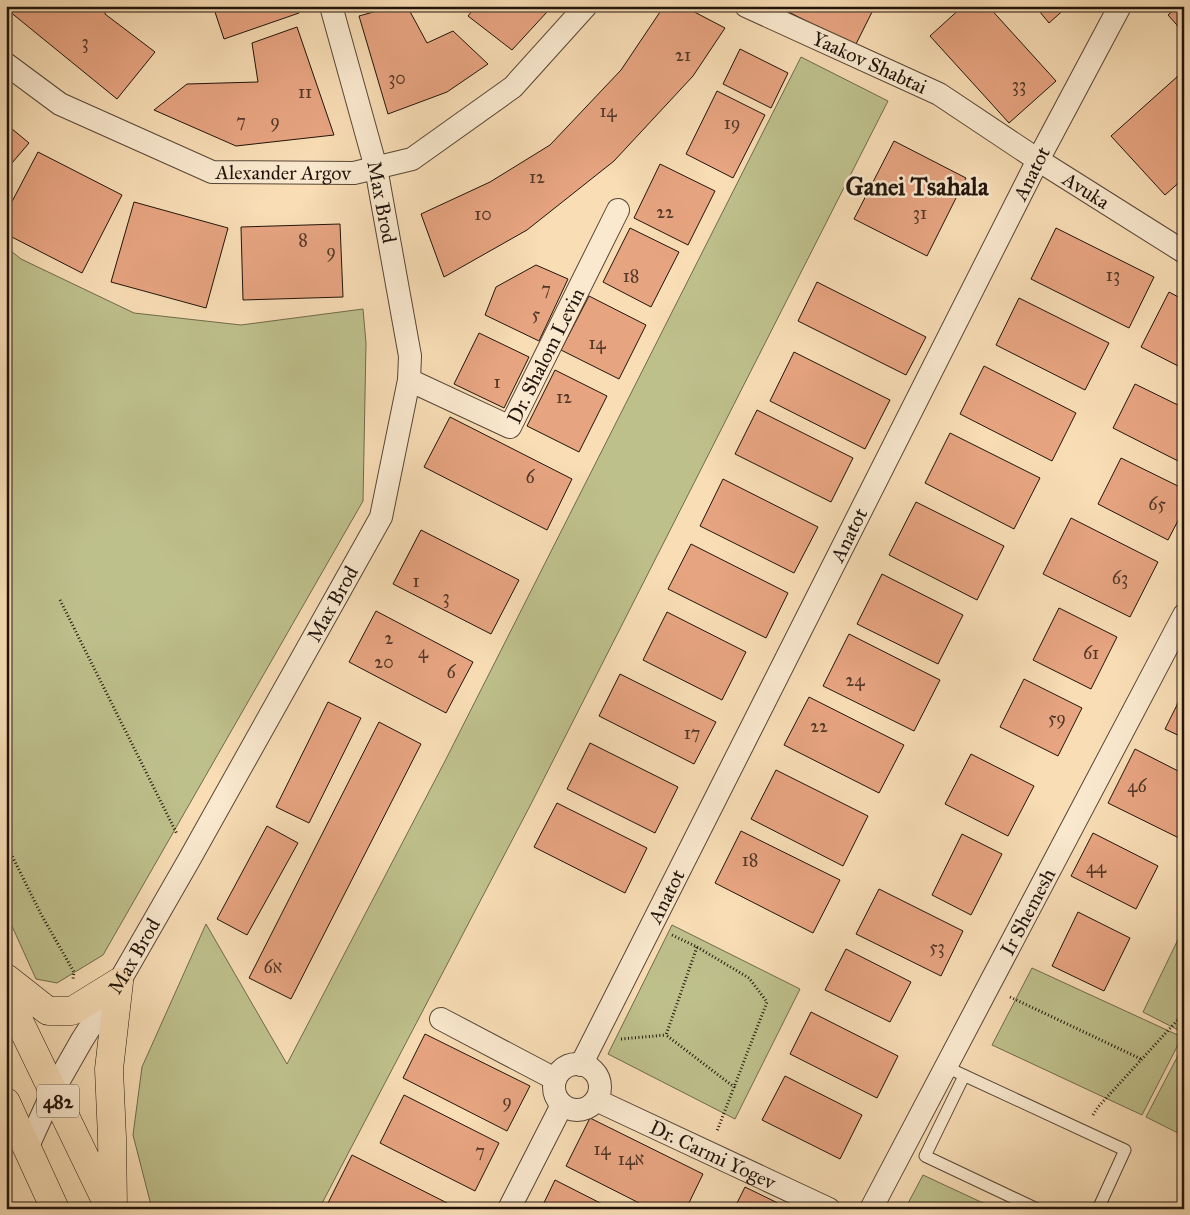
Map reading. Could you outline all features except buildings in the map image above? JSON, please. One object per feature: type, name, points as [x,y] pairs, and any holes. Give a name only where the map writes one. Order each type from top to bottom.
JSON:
[{"type":"main road","points":[[6,978],[48,1011],[72,1011],[119,982]]},
{"type":"main road","points":[[111,1209],[112,1138],[109,1069],[119,982]]},
{"type":"main road","name":"482","points":[[6,994],[111,1209]]},
{"type":"main road","name":"482","points":[[6,1102],[28,1146],[55,1209]]},
{"type":"street","name":"Max Brod","points":[[28,1146],[53,1091],[194,852],[381,517],[409,380],[410,356],[376,168],[331,6]]},
{"type":"street","name":"Alexander Argov","points":[[6,64],[60,104],[212,172],[354,173],[412,159],[514,87],[586,6]]},
{"type":"street","name":"Yaakov Shabtai","points":[[746,6],[940,94]]},
{"type":"street","name":"Anatot","points":[[581,1065],[1038,160],[1120,6]]},
{"type":"street","name":"Avuka","points":[[940,94],[1038,160],[1184,252]]},
{"type":"street","name":"Dr. Shalom Levin","points":[[409,380],[510,427],[618,210]]},
{"type":"street","name":"Ir Shemesh","points":[[871,1209],[955,1072],[989,987],[1184,614]]},
{"type":"street","points":[[442,1019],[555,1079]]},
{"type":"street","points":[[572,1065],[581,1065],[587,1067],[596,1075],[599,1090],[596,1100],[590,1106],[582,1110],[573,1110],[562,1105],[555,1094],[555,1079],[564,1068],[572,1065]]},
{"type":"street","name":"Dr. Carmi Yogev","points":[[596,1100],[829,1209]]},
{"type":"street","points":[[510,1209],[562,1105]]},
{"type":"lane","points":[[1037,1209],[925,1156],[955,1072],[1125,1150],[1098,1209]]},
{"type":"path","points":[[60,600],[166,812]]},
{"type":"path","points":[[179,839],[184,831]]},
{"type":"path","points":[[6,844],[42,916],[74,972],[72,1011]]},
{"type":"path","points":[[652,924],[748,978],[767,1002],[709,1153]]},
{"type":"path","points":[[666,1035],[697,948]]},
{"type":"path","points":[[989,987],[1141,1060]]},
{"type":"path","points":[[1098,1107],[1184,1013]]},
{"type":"path","points":[[593,1042],[666,1035],[734,1088]]},
{"type":"green space","points":[[801,57],[888,101],[531,804],[319,1209],[152,1209],[133,1135],[142,1067],[206,924],[287,1064],[445,761]]},
{"type":"green space","points":[[6,247],[21,259],[134,313],[241,325],[363,309],[366,343],[363,501],[103,955],[57,983],[36,979],[6,913]]},
{"type":"green space","points":[[672,925],[800,989],[735,1119],[608,1054]]},
{"type":"green space","points":[[1184,927],[1184,1033],[1143,1012]]},
{"type":"green space","points":[[1032,968],[1182,1037],[1142,1115],[992,1045]]},
{"type":"green space","points":[[1184,1044],[1184,1136],[1146,1117]]},
{"type":"green space","points":[[923,1175],[996,1209],[905,1209]]},
{"type":"district","name":"Ganei Tsahala","points":[[917,186]]}]
